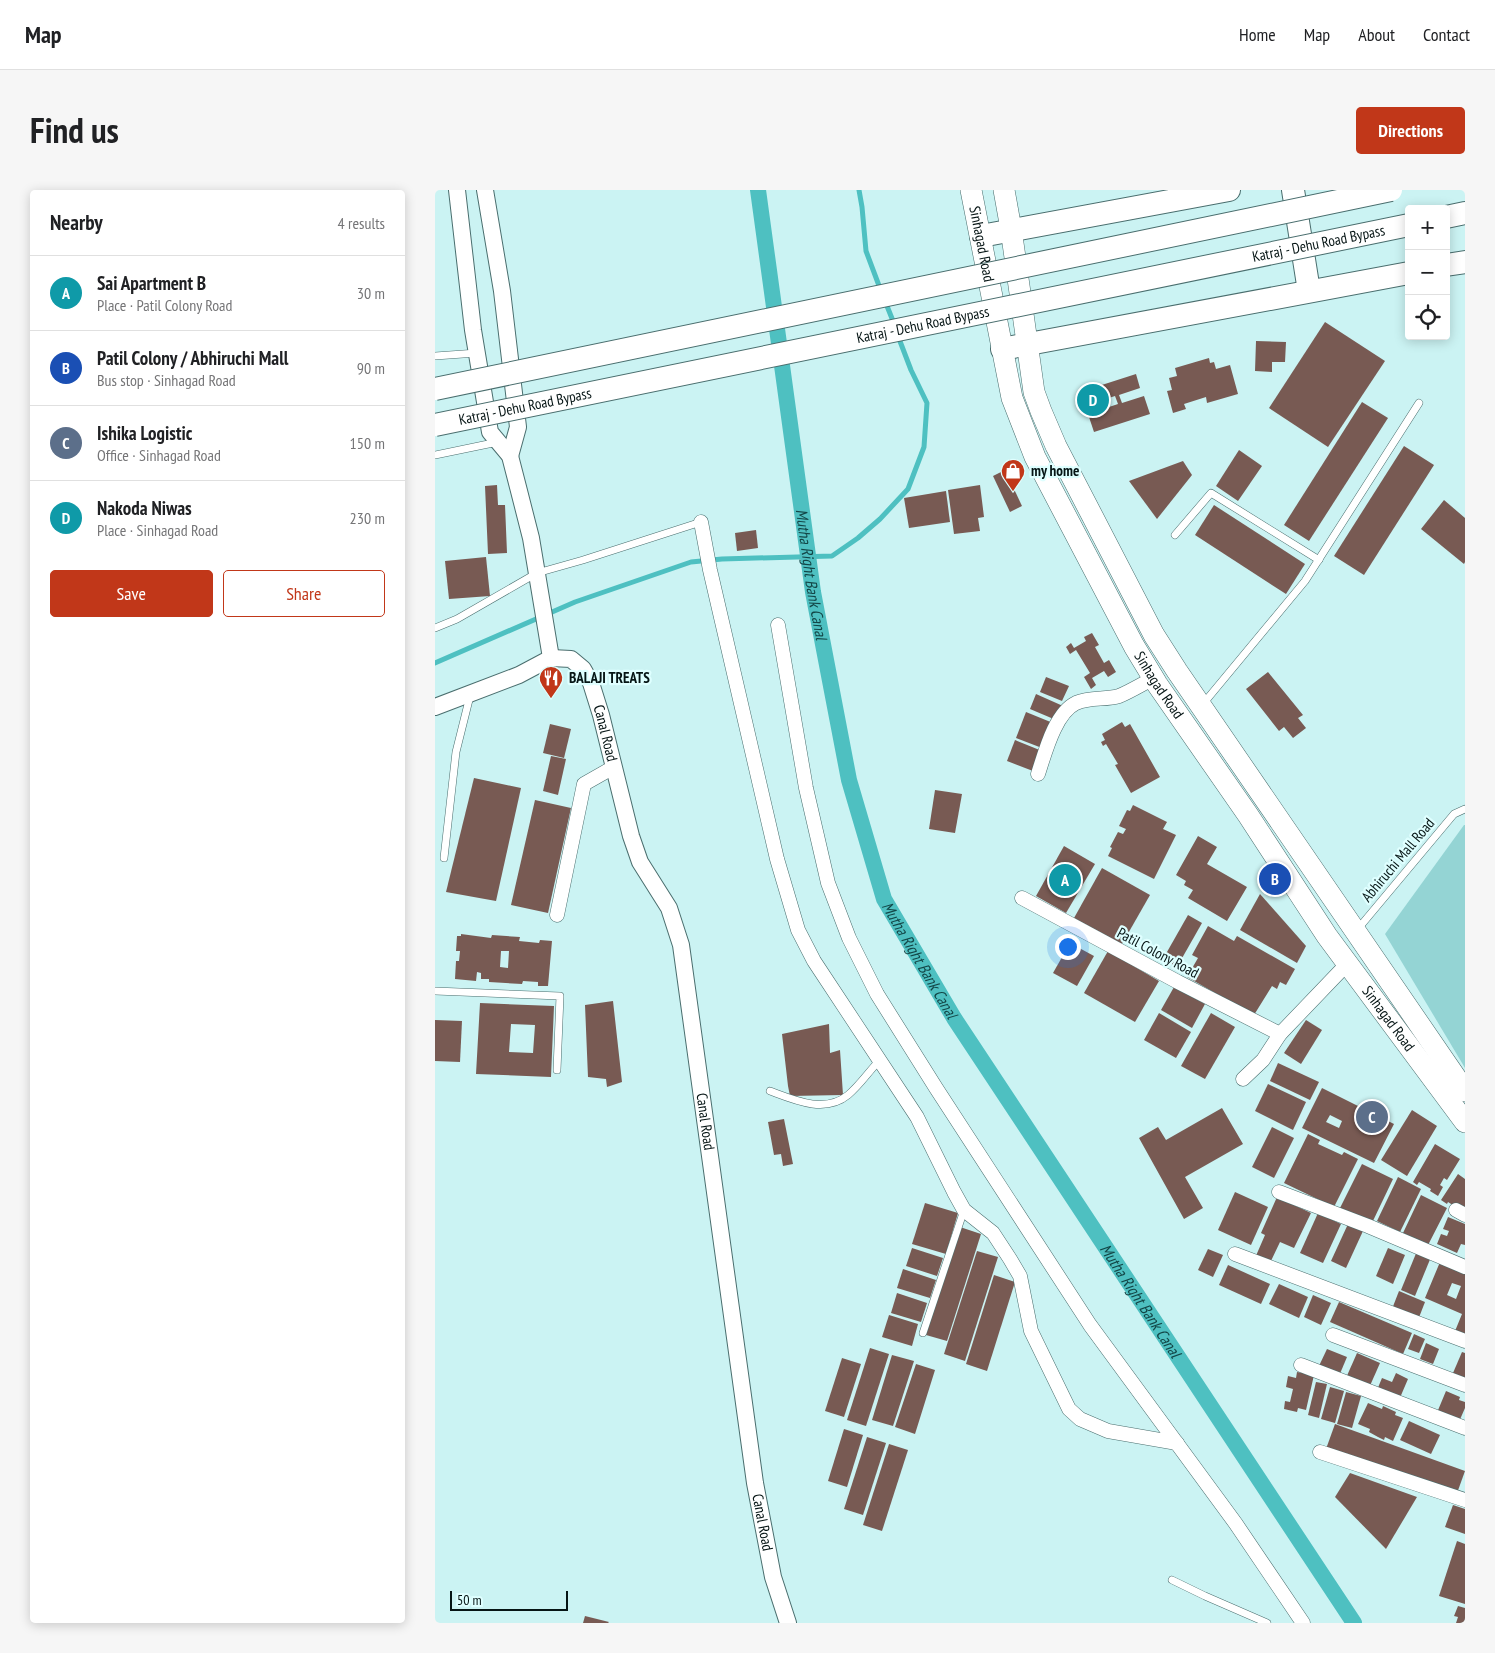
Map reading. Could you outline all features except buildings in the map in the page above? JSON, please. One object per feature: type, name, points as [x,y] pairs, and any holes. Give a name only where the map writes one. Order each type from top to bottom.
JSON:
[{"type":"highway","points":[[981,236],[1229,190]]},
{"type":"highway","points":[[1293,190],[1309,292]]},
{"type":"highway","points":[[435,389],[1391,190]]},
{"type":"highway","points":[[1450,216],[1465,213]]},
{"type":"highway","name":"Katraj - Dehu Road Bypass","points":[[435,425],[1405,226]]},
{"type":"highway","points":[[1450,265],[1465,262]]},
{"type":"highway","points":[[1002,349],[1405,273]]},
{"type":"main road","name":"Sinhagad Road","points":[[971,190],[1012,398],[1035,457],[1134,646],[1347,964],[1465,1122]]},
{"type":"main road","name":"Sinhagad Road","points":[[1004,190],[1034,392],[1056,446],[1154,635],[1465,1091]]},
{"type":"street","points":[[435,708],[519,675],[551,658],[531,538],[510,456],[490,432],[477,353],[457,190]]},
{"type":"street","points":[[485,190],[502,291],[518,427],[510,456]]},
{"type":"street","points":[[701,522],[710,570],[777,859],[798,930],[815,961],[917,1117],[964,1210],[993,1233],[1020,1276],[1031,1331],[1069,1409],[1080,1419],[1108,1431],[1177,1443]]},
{"type":"street","points":[[778,625],[809,798],[828,883],[849,938],[877,994],[1085,1317],[1236,1524],[1303,1623]]},
{"type":"street","name":"Canal Road","points":[[551,658],[571,659],[583,669],[591,683],[631,836],[640,862],[669,908],[681,945],[755,1483],[773,1577],[788,1623]]},
{"type":"street","points":[[1038,774],[1052,733],[1066,711],[1076,703],[1096,698],[1117,696],[1154,678]]},
{"type":"street","points":[[557,915],[584,784],[614,767]]},
{"type":"street","name":"Patil Colony Road","points":[[1022,898],[1178,982],[1280,1034]]},
{"type":"street","points":[[1243,1079],[1263,1060],[1280,1034],[1347,964]]},
{"type":"street","points":[[1279,1192],[1368,1226],[1465,1267]]},
{"type":"street","points":[[1235,1254],[1465,1341]]},
{"type":"street","points":[[1333,1335],[1465,1385]]},
{"type":"street","points":[[1301,1365],[1465,1428]]},
{"type":"street","points":[[1320,1452],[1465,1500]]},
{"type":"lane","points":[[435,356],[477,353]]},
{"type":"lane","points":[[1201,706],[1305,581],[1419,403]]},
{"type":"lane","points":[[435,455],[498,442]]},
{"type":"lane","points":[[1175,535],[1211,493],[1319,560]]},
{"type":"lane","points":[[435,628],[457,619],[537,573],[701,522]]},
{"type":"lane","points":[[444,858],[456,752],[471,695]]},
{"type":"lane","name":"Abhiruchi Mall Road","points":[[1355,932],[1454,814],[1465,809]]},
{"type":"lane","points":[[435,991],[560,996],[557,1070]]},
{"type":"lane","points":[[770,1090],[804,1103],[816,1104],[838,1101],[848,1094],[880,1059]]},
{"type":"lane","points":[[923,1333],[964,1210]]},
{"type":"lane","points":[[1173,1580],[1267,1623]]},
{"type":"shaded area","points":[[1465,825],[1465,1068],[1385,934]]},
{"type":"waterway","name":"Mutha Right Bank Canal","points":[[758,190],[813,592],[849,780],[884,899],[954,1018],[1354,1623]]},
{"type":"waterway","points":[[859,190],[866,251],[881,291]]},
{"type":"waterway","points":[[885,301],[895,326]]},
{"type":"waterway","points":[[435,663],[575,602],[691,562],[722,559],[832,556],[858,538],[880,519],[908,489],[924,447],[927,403],[911,370],[898,336]]},
{"type":"place","name":"Nakoda Niwas","points":[[1093,400]]},
{"type":"place","name":"my home","points":[[1013,492]]},
{"type":"place","name":"BALAJI TREATS","points":[[551,699]]},
{"type":"place","name":"Patil Colony / Abhiruchi Mall","points":[[1275,879]]},
{"type":"place","name":"Sai Apartment B","points":[[1065,880]]},
{"type":"place","name":"Ishika Logistic","points":[[1372,1117]]}]
